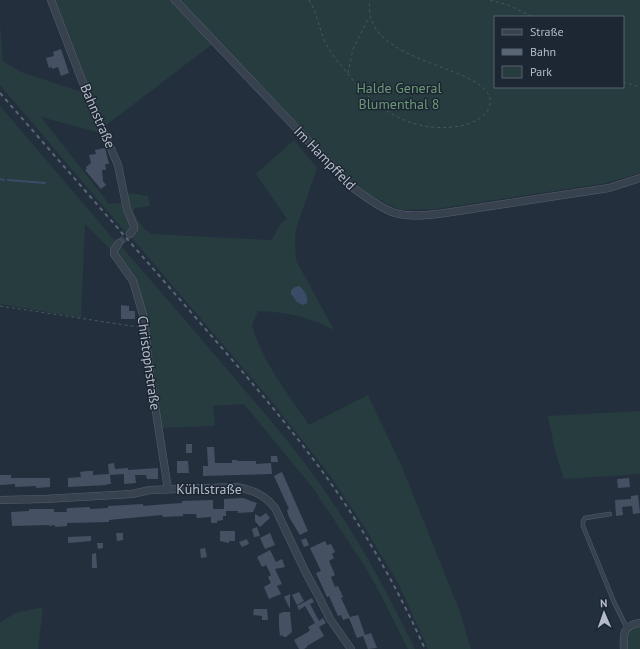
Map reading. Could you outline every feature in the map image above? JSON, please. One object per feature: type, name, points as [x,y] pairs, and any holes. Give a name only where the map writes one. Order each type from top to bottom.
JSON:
[{"type":"street","name":"Bahnstraße","points":[[51,0],[83,83],[118,165],[127,209],[134,226],[134,229],[130,234]]},
{"type":"street","name":"Im Hampffeld","points":[[175,0],[352,187],[370,200],[392,212],[410,215],[439,214],[609,188],[640,178]]},
{"type":"street","name":"Christophstraße","points":[[119,244],[114,250],[114,254],[133,281],[144,318],[149,367],[168,489]]},
{"type":"street","name":"Kühlstraße","points":[[0,500],[132,494],[150,490],[168,489],[237,487],[249,489],[261,494],[270,501],[275,508],[330,619],[351,649]]},
{"type":"street","points":[[624,649],[624,633],[627,628],[632,624],[640,624]]},
{"type":"lane","points":[[610,514],[585,518],[583,521],[583,526],[611,594],[627,628]]},
{"type":"path","points":[[309,0],[326,43],[358,88],[384,110],[402,120],[421,126],[453,127],[467,124],[485,113],[490,104],[488,94],[483,87],[457,73],[407,53],[386,40],[380,35],[370,17]]},
{"type":"path","points":[[348,74],[353,49],[370,17],[370,0]]},
{"type":"path","points":[[490,0],[531,16]]},
{"type":"path","points":[[624,82],[640,87]]},
{"type":"path","points":[[0,306],[144,328]]},
{"type":"green space","name":"Halde General Blumenthal 8","points":[[52,0],[640,0],[640,173],[607,183],[436,209],[400,210],[353,187],[214,43],[105,126]]},
{"type":"green space","points":[[0,25],[3,61],[21,72],[85,93],[104,134],[41,117],[109,204],[124,202],[131,228],[126,233],[0,85]]},
{"type":"green space","points":[[0,106],[116,242],[112,251],[85,224],[81,318],[0,304]]},
{"type":"green space","points":[[294,140],[317,168],[296,229],[296,260],[334,330],[325,325],[297,316],[258,311],[252,325],[256,339],[276,377],[309,425],[368,395],[402,467],[460,612],[471,649],[428,649],[399,585],[365,528],[331,477],[273,403],[130,236],[133,233],[125,193],[148,196],[150,206],[135,208],[133,212],[144,229],[152,234],[271,240],[279,226],[287,219],[256,174]]},
{"type":"green space","points":[[120,245],[267,416],[312,472],[359,544],[394,606],[415,649],[408,649],[364,565],[313,488],[244,404],[213,406],[215,426],[160,428],[140,304],[116,254]]},
{"type":"green space","points":[[640,411],[640,474],[564,479],[555,451],[548,416]]},
{"type":"green space","points":[[43,607],[38,649],[0,649],[0,623],[15,613]]},
{"type":"green space","points":[[640,625],[640,649],[625,649],[629,630]]},
{"type":"water","points":[[299,286],[304,291],[307,298],[307,303],[303,305],[297,302],[291,294],[291,290]]},
{"type":"building","points":[[61,49],[69,73],[61,76],[58,67],[52,69],[52,67],[49,68],[46,58],[54,56],[53,52]]},
{"type":"building","points":[[105,148],[109,164],[105,164],[106,170],[102,170],[103,181],[106,185],[101,189],[85,170],[91,163],[89,155],[96,154],[95,150]]},
{"type":"building","points":[[121,305],[129,306],[129,311],[135,311],[135,319],[121,319]]},
{"type":"building","points":[[186,444],[192,444],[192,453],[186,453]]},
{"type":"building","points":[[207,447],[214,447],[215,463],[232,463],[232,460],[237,460],[256,461],[256,464],[271,463],[272,474],[203,476],[203,466],[208,466]]},
{"type":"building","points":[[271,456],[277,456],[278,462],[271,462]]},
{"type":"building","points":[[177,461],[188,461],[189,473],[177,473]]},
{"type":"building","points":[[114,463],[115,469],[128,468],[128,470],[158,468],[158,479],[147,479],[146,475],[135,475],[136,483],[124,484],[124,474],[110,475],[111,484],[68,487],[68,478],[81,477],[80,472],[87,471],[93,471],[93,475],[109,474],[108,464]]},
{"type":"building","points":[[282,472],[308,531],[300,535],[289,517],[287,510],[289,509],[274,476]]},
{"type":"building","points":[[0,475],[11,475],[11,478],[50,478],[50,487],[15,487],[15,484],[0,485]]},
{"type":"building","points":[[629,478],[630,487],[618,488],[617,479]]},
{"type":"building","points":[[638,495],[640,513],[633,514],[632,506],[622,507],[623,515],[616,516],[615,500],[631,499],[631,496]]},
{"type":"building","points":[[243,498],[257,503],[253,512],[238,513],[238,511],[226,511],[226,516],[223,516],[223,520],[217,521],[217,523],[211,523],[211,517],[197,518],[196,514],[183,514],[183,516],[163,517],[162,515],[109,520],[109,522],[67,523],[67,526],[55,527],[55,525],[12,526],[11,512],[29,511],[29,509],[54,509],[54,512],[67,512],[66,509],[69,508],[108,508],[108,506],[143,504],[143,506],[182,503],[182,501],[213,500],[213,509],[224,509],[224,499]]},
{"type":"building","points":[[266,513],[270,518],[260,527],[255,521],[255,514],[260,517]]},
{"type":"building","points":[[257,527],[260,536],[254,537],[252,529]]},
{"type":"building","points":[[220,531],[235,531],[235,541],[229,541],[229,543],[220,541]]},
{"type":"building","points":[[116,533],[123,533],[123,540],[117,541]]},
{"type":"building","points":[[270,533],[275,545],[265,549],[260,538]]},
{"type":"building","points":[[91,536],[91,541],[68,543],[68,537]]},
{"type":"building","points":[[306,538],[309,545],[304,547],[301,540]]},
{"type":"building","points":[[247,539],[249,544],[242,547],[239,542]]},
{"type":"building","points":[[325,541],[327,545],[331,544],[335,552],[332,554],[334,558],[329,561],[335,575],[331,577],[335,587],[338,586],[343,597],[341,598],[350,617],[358,615],[365,635],[371,633],[377,648],[368,649],[363,636],[357,638],[349,618],[343,620],[341,615],[338,616],[329,596],[327,597],[316,573],[321,571],[310,548]]},
{"type":"building","points":[[97,543],[103,543],[103,548],[98,549]]},
{"type":"building","points":[[205,548],[207,557],[201,558],[200,549]]},
{"type":"building","points":[[270,550],[276,562],[282,559],[285,567],[275,569],[282,584],[277,586],[281,594],[269,599],[264,587],[271,583],[268,577],[271,575],[266,565],[262,567],[257,557]]},
{"type":"building","points":[[96,553],[97,568],[92,568],[92,554]]},
{"type":"building","points":[[299,592],[304,601],[297,605],[292,595]]},
{"type":"building","points":[[290,594],[290,609],[284,597]]},
{"type":"building","points":[[312,598],[314,602],[310,604],[319,621],[323,618],[326,623],[319,627],[324,636],[304,649],[299,649],[294,640],[308,632],[310,630],[308,627],[315,623],[305,606],[299,610],[297,606]]},
{"type":"building","points":[[254,609],[267,609],[268,620],[262,620],[262,616],[253,615]]},
{"type":"building","points":[[283,612],[290,612],[292,632],[286,637],[282,635],[280,636],[279,614]]},
{"type":"waterway","points":[[0,179],[4,180]]},
{"type":"waterway","points":[[8,180],[45,183]]},
{"type":"tunnel","points":[[119,243],[130,234]]},
{"type":"railway","points":[[0,93],[248,378],[310,455],[343,501],[373,549],[387,573],[425,649]]}]
